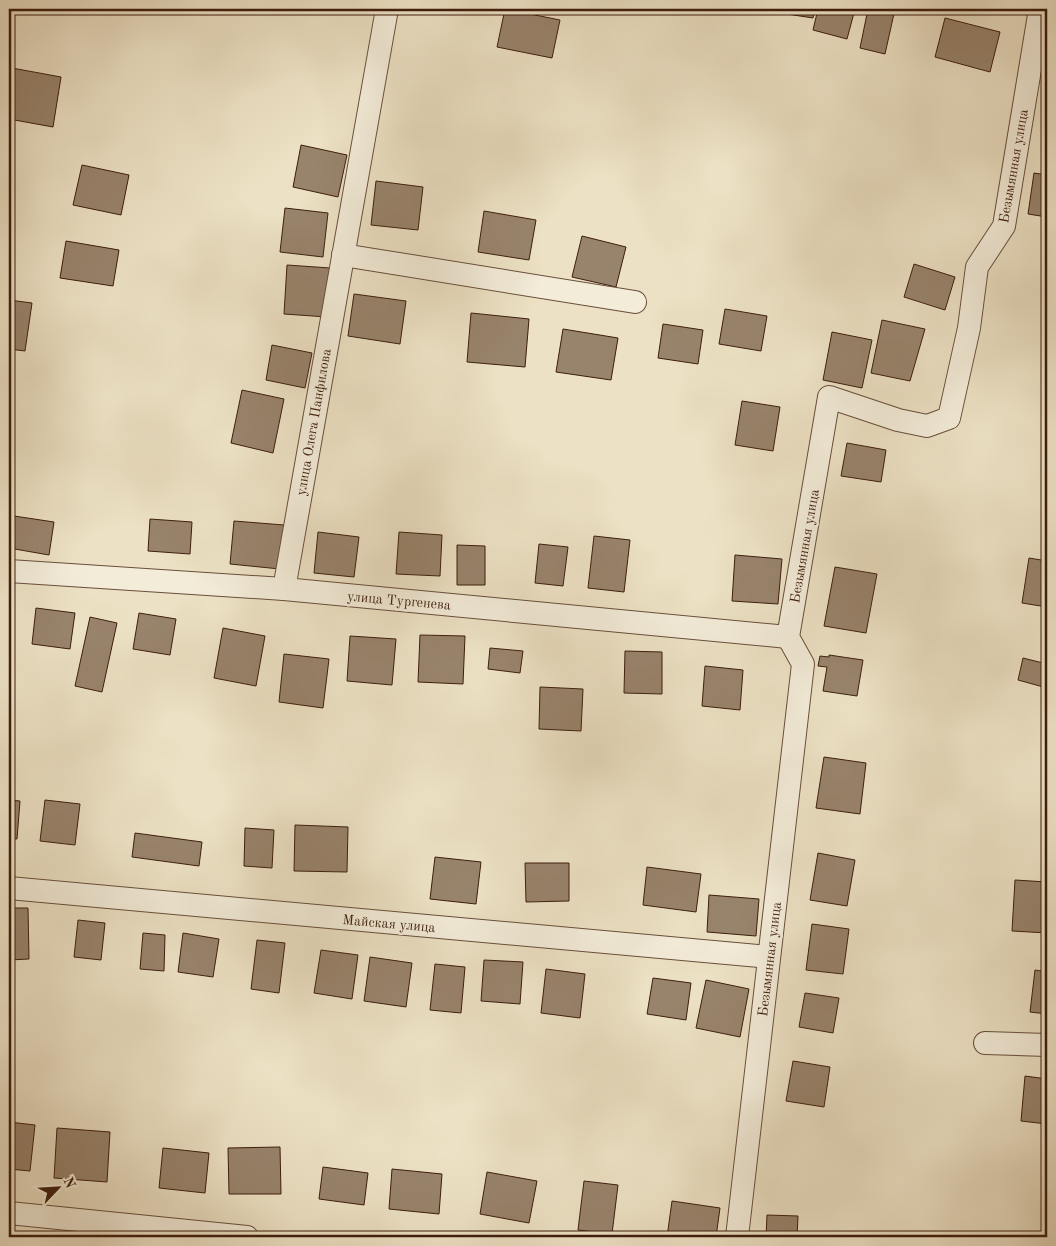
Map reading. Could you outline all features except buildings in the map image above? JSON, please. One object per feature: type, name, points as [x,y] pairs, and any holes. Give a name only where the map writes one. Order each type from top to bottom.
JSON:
[{"type":"street","name":"улица Олега Панфилова","points":[[284,588],[387,9]]},
{"type":"street","name":"Безымянная улица","points":[[737,1237],[803,664],[788,637],[829,397],[898,420],[927,426],[949,418],[969,328],[977,267],[1004,226],[1040,9]]},
{"type":"street","points":[[343,255],[635,302]]},
{"type":"street","name":"улица Тургенева","points":[[9,572],[284,588],[788,637]]},
{"type":"street","name":"Майская улица","points":[[9,888],[769,957]]},
{"type":"street","points":[[985,1043],[1047,1045]]},
{"type":"street","points":[[9,1213],[247,1237]]}]
